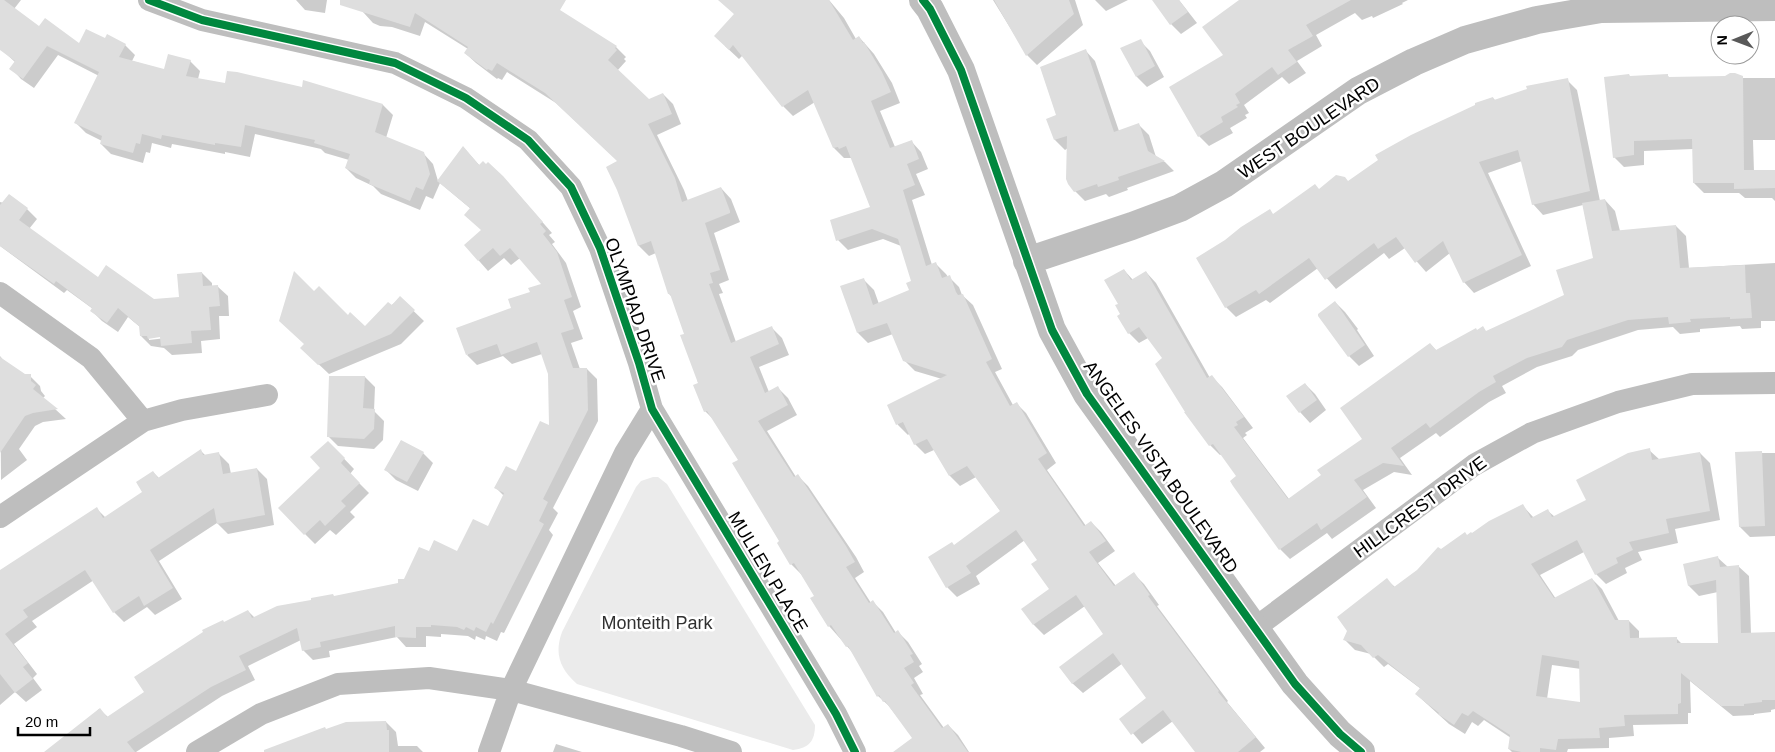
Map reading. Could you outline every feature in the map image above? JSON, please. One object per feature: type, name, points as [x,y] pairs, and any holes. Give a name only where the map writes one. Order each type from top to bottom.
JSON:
[{"type":"street","name":"OLYMPIAD DRIVE","points":[[149,0],[202,20],[395,63],[466,98],[528,140],[571,187],[600,248],[639,363],[652,409],[625,453],[511,690],[489,752]]},
{"type":"street","name":"ANGELES VISTA BOULEVARD","points":[[924,0],[961,70],[1052,330],[1088,394],[1295,684],[1340,734],[1361,752]]},
{"type":"street","name":"WEST BOULEVARD","points":[[1028,260],[1180,208],[1224,184],[1358,91],[1414,62],[1466,40],[1601,4],[1775,6]]},
{"type":"street","points":[[0,292],[91,358],[142,421]]},
{"type":"street","name":"HILLCREST DRIVE","points":[[1255,628],[1474,465],[1532,433],[1618,402],[1692,384],[1775,383]]},
{"type":"street","points":[[0,517],[142,421],[182,410],[268,395]]},
{"type":"street","name":"MULLEN PLACE","points":[[652,409],[836,714],[855,752]]},
{"type":"street","points":[[197,752],[261,714],[338,684],[429,678],[511,690],[681,736],[731,752]]},
{"type":"green space","name":"Monteith Park","points":[[658,477],[667,484],[815,725],[814,735],[810,743],[803,748],[793,750],[577,684],[566,673],[559,654],[562,632],[636,487],[641,481]]},
{"type":"building","points":[[0,0],[4,0],[39,26],[45,18],[79,43],[86,29],[105,38],[107,34],[126,44],[119,57],[164,69],[168,54],[191,60],[186,76],[225,83],[227,71],[302,87],[303,80],[383,104],[375,132],[424,152],[430,174],[423,190],[416,187],[410,201],[369,184],[370,180],[345,168],[350,154],[314,143],[315,140],[245,125],[241,147],[215,143],[215,145],[162,135],[161,139],[142,134],[140,144],[136,143],[133,153],[100,144],[102,136],[74,123],[99,72],[47,46],[23,79],[9,69],[15,61],[0,50]]},
{"type":"building","points":[[340,0],[566,0],[560,10],[617,46],[615,48],[617,50],[608,60],[649,99],[663,93],[672,114],[648,124],[675,178],[682,202],[721,187],[730,211],[730,213],[705,223],[720,270],[710,273],[713,283],[709,284],[731,343],[772,326],[779,344],[750,357],[765,393],[778,386],[788,405],[758,421],[794,477],[798,474],[846,546],[855,562],[846,567],[869,603],[873,600],[894,633],[898,630],[913,654],[910,655],[914,662],[904,668],[914,683],[911,685],[942,728],[948,724],[968,752],[893,752],[912,738],[885,701],[883,702],[879,695],[877,697],[848,646],[846,647],[831,625],[828,627],[810,598],[814,596],[794,563],[790,565],[777,543],[779,541],[732,463],[738,460],[707,411],[704,412],[693,385],[698,383],[680,335],[684,334],[670,294],[668,294],[651,241],[638,246],[617,190],[606,167],[617,161],[545,93],[497,63],[492,71],[487,70],[464,53],[468,47],[415,13],[410,27],[340,5]]},
{"type":"building","points":[[718,0],[829,0],[853,40],[859,36],[864,42],[882,72],[891,92],[871,101],[890,148],[912,140],[919,159],[907,164],[915,185],[903,190],[926,266],[936,262],[942,278],[950,275],[958,295],[963,294],[992,359],[986,362],[1010,406],[1017,402],[1047,453],[1038,459],[1084,526],[1091,521],[1106,541],[1089,552],[1114,586],[1134,572],[1150,595],[1148,596],[1218,692],[1256,737],[1238,752],[1195,752],[1163,710],[1131,735],[1119,719],[1146,698],[1113,653],[1072,684],[1059,667],[1103,634],[1076,595],[1033,625],[1021,609],[1049,589],[1031,564],[1037,560],[1016,530],[966,566],[971,573],[946,588],[928,557],[952,542],[954,545],[1000,511],[967,466],[949,476],[927,439],[914,445],[903,422],[896,425],[887,405],[947,375],[903,361],[887,323],[857,333],[840,286],[864,278],[873,305],[909,290],[906,283],[911,281],[898,239],[872,229],[836,241],[830,220],[870,207],[846,146],[839,149],[838,147],[833,148],[808,90],[782,107],[733,45],[729,50],[714,36],[734,14]]},
{"type":"building","points":[[994,0],[1069,0],[1074,14],[1026,56]]},
{"type":"building","points":[[1152,0],[1179,0],[1188,12],[1170,25]]},
{"type":"building","points":[[1239,0],[1351,0],[1306,25],[1313,36],[1288,50],[1297,62],[1278,75],[1272,67],[1235,94],[1240,103],[1236,105],[1238,107],[1221,117],[1223,122],[1198,137],[1169,87],[1223,55],[1202,27]]},
{"type":"building","points":[[1141,39],[1155,66],[1136,77],[1120,48]]},
{"type":"building","points":[[1086,49],[1114,132],[1139,123],[1148,151],[1165,161],[1118,177],[1119,180],[1098,187],[1097,184],[1074,192],[1066,179],[1067,136],[1054,140],[1046,119],[1056,115],[1040,67]]},
{"type":"building","points":[[1730,73],[1743,76],[1744,170],[1775,170],[1775,188],[1734,189],[1734,183],[1693,183],[1692,139],[1634,141],[1634,155],[1613,158],[1604,77],[1629,74],[1630,76],[1668,74],[1668,77],[1725,76]]},
{"type":"building","points":[[1568,78],[1590,191],[1532,205],[1518,150],[1479,162],[1522,255],[1463,283],[1443,241],[1415,263],[1396,237],[1378,249],[1374,243],[1325,280],[1309,258],[1259,294],[1256,290],[1225,308],[1196,258],[1270,209],[1273,214],[1315,184],[1319,189],[1336,175],[1345,177],[1348,181],[1378,160],[1375,155],[1411,135],[1475,105],[1475,103],[1493,97],[1494,100],[1527,89],[1526,86]]},
{"type":"building","points":[[463,146],[479,165],[483,161],[486,164],[488,162],[503,176],[543,222],[540,224],[546,231],[543,234],[557,252],[572,297],[564,300],[574,329],[561,333],[573,368],[587,368],[588,410],[543,499],[548,502],[539,521],[544,524],[493,624],[491,622],[486,632],[476,627],[474,631],[466,627],[464,630],[457,627],[431,625],[431,627],[416,627],[416,638],[395,637],[395,626],[320,642],[321,647],[302,651],[297,628],[239,656],[246,670],[211,687],[127,742],[135,752],[44,752],[100,708],[107,717],[144,692],[134,677],[203,632],[202,630],[248,610],[252,618],[277,606],[311,600],[311,598],[333,594],[334,596],[398,583],[398,579],[404,579],[419,547],[429,551],[434,540],[457,551],[473,519],[488,526],[504,493],[494,488],[506,466],[516,471],[540,421],[549,425],[548,374],[537,342],[501,355],[497,344],[466,355],[456,328],[511,308],[508,299],[530,292],[528,288],[541,284],[510,248],[500,256],[493,248],[478,261],[464,245],[481,230],[464,215],[470,208],[437,181]]},
{"type":"building","points":[[9,194],[28,208],[19,220],[98,277],[106,265],[154,299],[179,297],[177,274],[202,272],[203,286],[218,285],[220,306],[209,307],[211,330],[191,331],[192,343],[161,346],[160,337],[148,339],[147,336],[140,336],[139,326],[118,308],[107,323],[90,311],[92,308],[56,281],[54,284],[0,246],[0,205]]},
{"type":"building","points":[[1605,199],[1612,231],[1676,225],[1680,268],[1745,265],[1746,293],[1750,293],[1752,318],[1690,319],[1691,322],[1669,324],[1668,317],[1628,320],[1567,340],[1562,347],[1527,358],[1493,376],[1496,382],[1479,392],[1430,428],[1426,423],[1391,448],[1404,466],[1383,463],[1354,480],[1367,497],[1321,530],[1317,523],[1279,550],[1230,481],[1236,476],[1213,444],[1209,446],[1184,412],[1155,364],[1162,358],[1139,327],[1128,334],[1117,316],[1120,314],[1115,305],[1118,304],[1104,280],[1124,269],[1131,280],[1146,271],[1207,378],[1212,375],[1244,417],[1236,422],[1238,425],[1234,427],[1288,499],[1321,475],[1317,470],[1362,439],[1340,408],[1430,343],[1436,350],[1476,328],[1477,330],[1483,326],[1486,331],[1564,295],[1556,270],[1593,258],[1582,203]]},
{"type":"building","points":[[294,271],[314,291],[319,286],[348,315],[350,312],[365,326],[388,302],[392,305],[400,296],[415,310],[391,334],[318,365],[300,348],[304,344],[279,321]]},
{"type":"building","points":[[1335,301],[1365,345],[1348,357],[1318,316]]},
{"type":"building","points":[[0,357],[25,374],[31,374],[31,381],[36,385],[33,389],[58,409],[25,416],[0,453]]},
{"type":"building","points":[[329,376],[365,376],[363,408],[375,409],[374,429],[364,439],[327,437]]},
{"type":"building","points":[[1305,383],[1317,400],[1299,413],[1286,396]]},
{"type":"building","points":[[401,440],[424,452],[407,482],[384,470]]},
{"type":"building","points":[[328,441],[345,458],[341,463],[360,483],[341,501],[346,506],[325,526],[320,520],[304,535],[278,508],[320,468],[310,457]]},
{"type":"building","points":[[1650,448],[1652,460],[1700,452],[1710,511],[1666,519],[1669,533],[1629,542],[1633,550],[1616,558],[1618,563],[1595,575],[1577,540],[1531,564],[1554,598],[1592,578],[1615,620],[1629,620],[1630,638],[1677,637],[1677,643],[1718,643],[1716,580],[1688,586],[1683,564],[1718,556],[1720,567],[1739,565],[1741,633],[1775,632],[1775,700],[1762,700],[1762,702],[1744,704],[1744,706],[1721,706],[1681,673],[1681,703],[1678,704],[1678,714],[1624,715],[1625,726],[1599,728],[1600,738],[1558,739],[1556,750],[1540,748],[1540,752],[1521,752],[1508,749],[1510,735],[1473,711],[1468,716],[1462,713],[1454,725],[1415,694],[1420,688],[1378,655],[1373,658],[1361,645],[1343,640],[1347,631],[1337,617],[1387,578],[1394,587],[1417,570],[1438,547],[1441,549],[1465,532],[1467,535],[1472,533],[1489,521],[1523,504],[1531,518],[1548,509],[1552,517],[1586,500],[1576,480],[1628,453]],"holes":[[[1542,655],[1579,661],[1580,702],[1536,696]]]},
{"type":"building","points":[[201,449],[203,455],[219,452],[223,474],[257,468],[265,515],[217,524],[214,508],[150,550],[173,588],[144,606],[139,596],[113,613],[85,570],[23,610],[28,617],[5,634],[28,663],[23,667],[33,679],[15,693],[0,674],[0,570],[97,507],[103,518],[142,492],[136,482],[153,471],[158,478]]},
{"type":"building","points":[[1762,451],[1765,526],[1739,527],[1735,452]]},
{"type":"building","points":[[386,721],[387,730],[389,730],[389,752],[264,752],[264,750],[325,727],[326,729],[346,722]]},
{"type":"cycle path","points":[[149,0],[202,20],[395,63],[466,98],[528,140],[571,187],[600,248],[639,363],[652,409],[836,714],[855,752]]},
{"type":"cycle path","points":[[923,0],[930,9],[961,70],[1052,330],[1087,394],[1295,684],[1340,734],[1361,752]]}]
